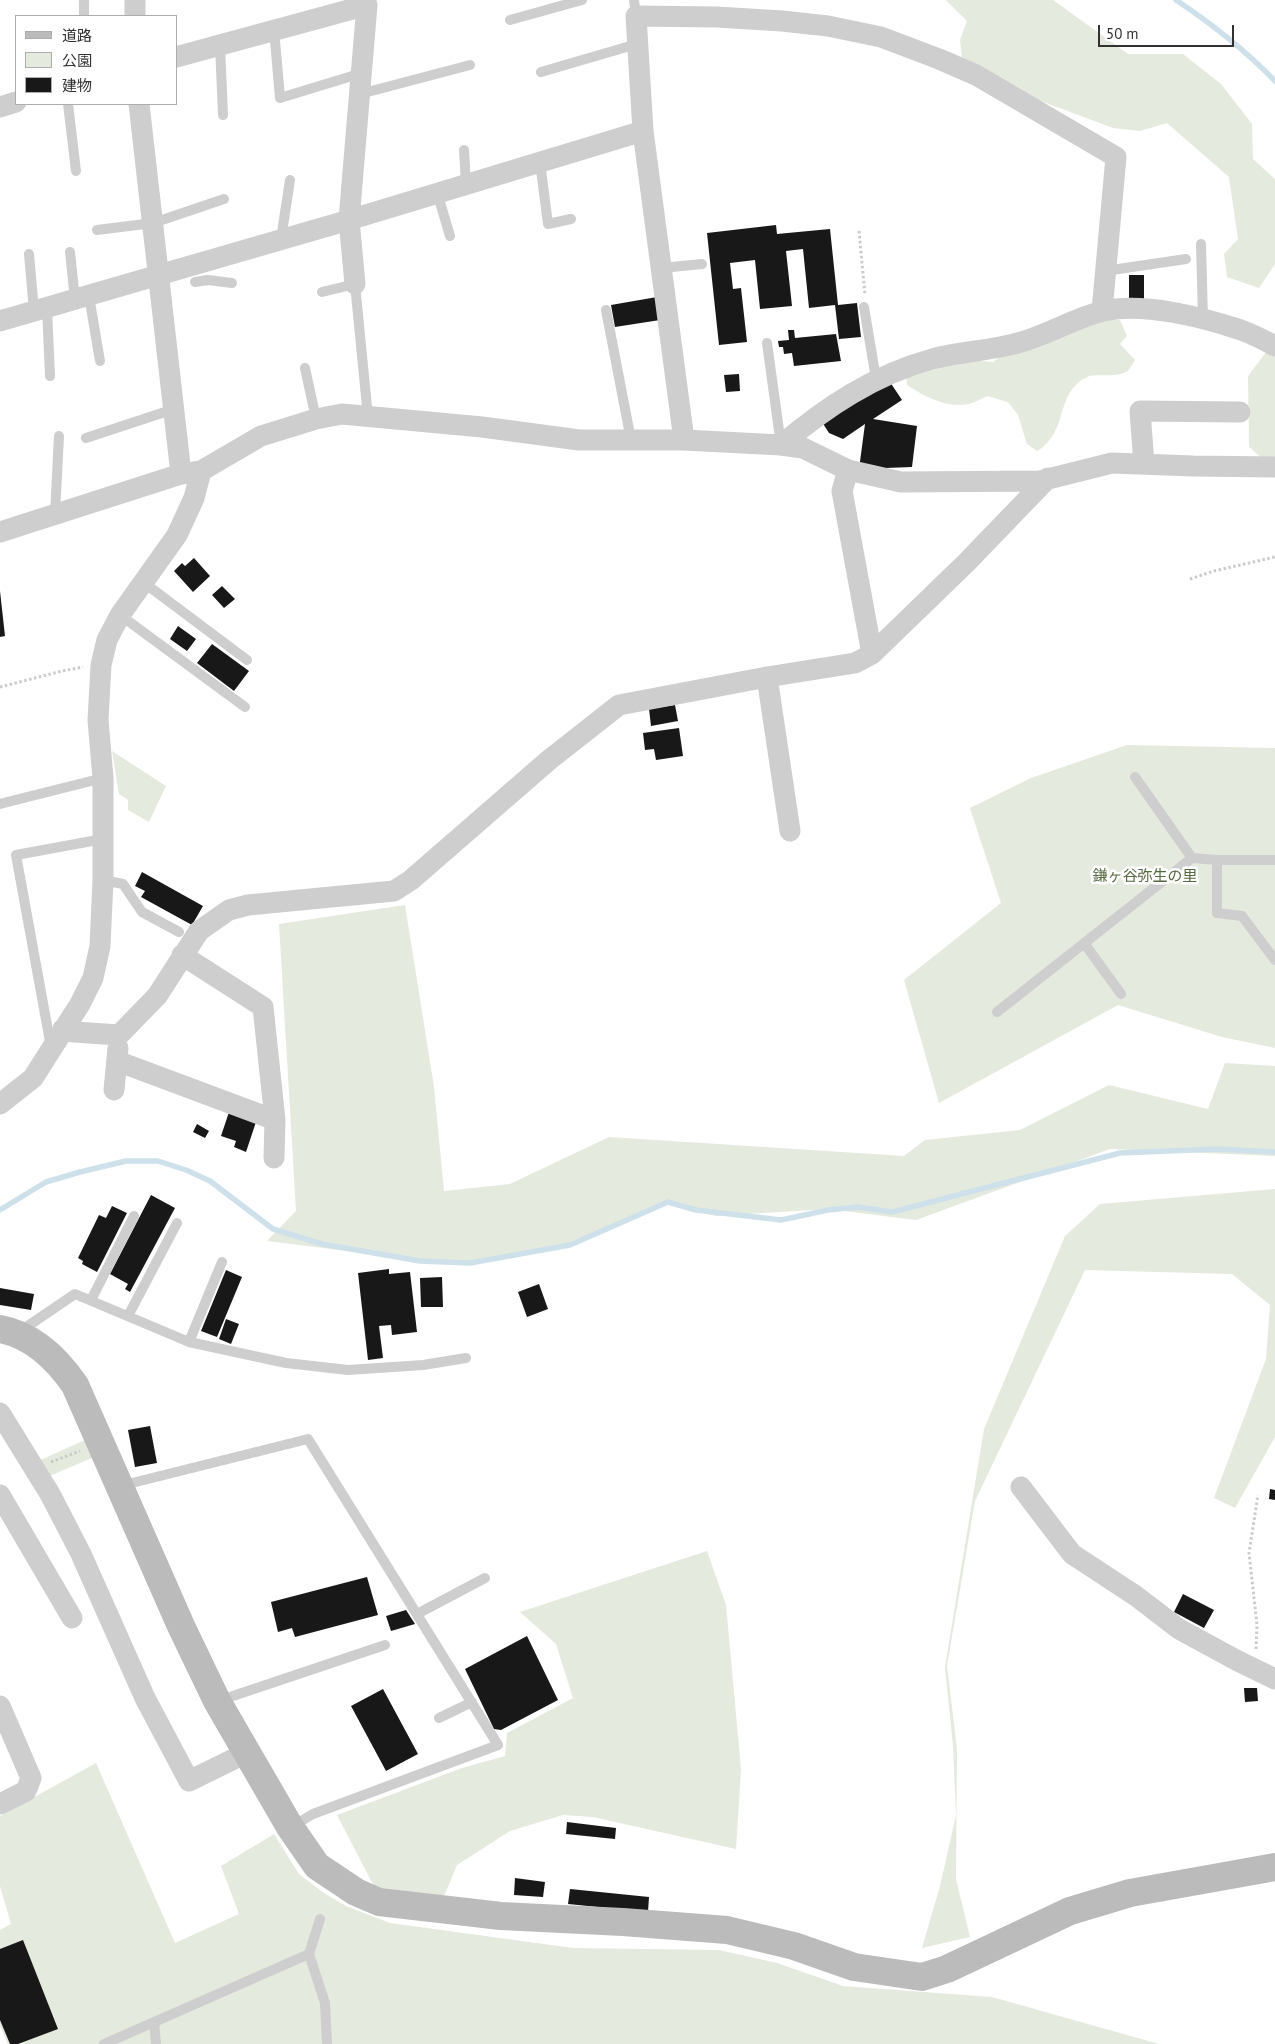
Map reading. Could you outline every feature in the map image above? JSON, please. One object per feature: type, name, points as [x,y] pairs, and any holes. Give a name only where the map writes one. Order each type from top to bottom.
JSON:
[{"type":"street","points":[[135,0],[135,15]]},
{"type":"street","points":[[178,56],[367,2],[349,220],[355,284]]},
{"type":"street","points":[[684,440],[643,131],[635,8],[828,26],[882,37],[976,75],[1116,157],[1104,271],[1102,311]]},
{"type":"street","points":[[0,107],[15,102]]},
{"type":"street","points":[[0,1104],[33,1078],[80,1004],[93,978],[100,946],[103,880],[102,778],[98,720],[101,664],[107,640],[120,615],[177,535],[194,498],[191,473],[174,409],[139,105]]},
{"type":"street","points":[[0,321],[159,276],[206,271],[281,239],[643,131]]},
{"type":"street","points":[[781,445],[809,421],[876,379],[892,372],[932,359],[1021,343],[1102,311],[1124,308],[1147,309],[1203,319],[1242,330],[1275,346]]},
{"type":"street","points":[[1144,464],[1140,411],[1240,412]]},
{"type":"street","points":[[0,532],[191,473],[261,436],[316,418],[342,414],[482,427],[578,440],[684,440],[781,445],[802,448],[848,470],[901,482],[1032,481],[1112,463],[1275,467]]},
{"type":"street","points":[[848,470],[842,491],[872,654]]},
{"type":"street","points":[[114,1090],[119,1035],[157,996],[199,931],[229,910],[248,905],[394,891],[411,880],[549,760],[619,705],[767,677],[855,663],[872,654],[966,563],[1048,478]]},
{"type":"street","points":[[767,677],[790,831]]},
{"type":"street","points":[[182,955],[263,1007],[275,1120],[274,1158]]},
{"type":"street","points":[[64,1028],[74,1032],[119,1035]]},
{"type":"street","points":[[116,1061],[275,1120]]},
{"type":"street","points":[[8,1332],[46,1352],[67,1373],[75,1385],[217,1701],[290,1828],[317,1866],[356,1892],[379,1902],[501,1916],[623,1922],[726,1930],[794,1946],[854,1967],[922,1977],[947,1969],[1070,1911],[1130,1893],[1275,1867]]},
{"type":"street","points":[[0,1413],[50,1494],[80,1554],[145,1698],[189,1781],[246,1753]]},
{"type":"street","points":[[1021,1487],[1072,1554],[1136,1596],[1179,1629],[1275,1679]]},
{"type":"street","points":[[0,1495],[72,1618]]},
{"type":"street","points":[[0,1706],[6,1737],[32,1778],[26,1791],[0,1804]]},
{"type":"lane","points":[[84,0],[84,15]]},
{"type":"lane","points":[[510,20],[582,0]]},
{"type":"lane","points":[[274,30],[280,98],[362,73]]},
{"type":"lane","points":[[541,72],[637,44]]},
{"type":"lane","points":[[220,45],[223,115]]},
{"type":"lane","points":[[360,94],[470,65]]},
{"type":"lane","points":[[68,105],[76,171]]},
{"type":"lane","points":[[464,150],[466,184]]},
{"type":"lane","points":[[540,162],[548,224],[571,219]]},
{"type":"lane","points":[[281,239],[290,180]]},
{"type":"lane","points":[[437,192],[450,236]]},
{"type":"lane","points":[[97,230],[153,222],[224,199]]},
{"type":"lane","points":[[1201,244],[1203,319]]},
{"type":"lane","points":[[70,252],[100,361]]},
{"type":"lane","points":[[29,254],[41,310],[50,376]]},
{"type":"lane","points":[[1104,271],[1186,259]]},
{"type":"lane","points":[[662,268],[702,264]]},
{"type":"lane","points":[[194,282],[206,271],[232,283]]},
{"type":"lane","points":[[322,292],[355,284],[368,417]]},
{"type":"lane","points":[[864,307],[876,379]]},
{"type":"lane","points":[[606,310],[631,440]]},
{"type":"lane","points":[[767,343],[781,445]]},
{"type":"lane","points":[[305,368],[316,418]]},
{"type":"lane","points":[[86,438],[174,409]]},
{"type":"lane","points":[[55,514],[59,436]]},
{"type":"lane","points":[[143,582],[246,660]]},
{"type":"lane","points":[[120,615],[244,707]]},
{"type":"lane","points":[[1135,777],[1192,858]]},
{"type":"lane","points":[[0,804],[102,778]]},
{"type":"lane","points":[[51,1048],[16,855],[103,839]]},
{"type":"lane","points":[[996,1012],[1192,858],[1275,860]]},
{"type":"lane","points":[[1217,860],[1216,913],[1242,916],[1275,960]]},
{"type":"lane","points":[[103,880],[123,884],[142,912],[179,932]]},
{"type":"lane","points":[[1084,943],[1121,994]]},
{"type":"lane","points":[[91,1300],[134,1216]]},
{"type":"lane","points":[[128,1316],[177,1223]]},
{"type":"lane","points":[[189,1342],[222,1262]]},
{"type":"lane","points":[[8,1332],[75,1294],[189,1342],[286,1363],[348,1370],[423,1365],[466,1358]]},
{"type":"lane","points":[[120,1486],[308,1439],[498,1745],[313,1814],[290,1828]]},
{"type":"lane","points":[[417,1614],[484,1578]]},
{"type":"lane","points":[[217,1701],[386,1645]]},
{"type":"lane","points":[[439,1718],[472,1702]]},
{"type":"lane","points":[[320,1919],[309,1954],[325,2003],[327,2044]]},
{"type":"lane","points":[[104,2044],[309,1954]]},
{"type":"lane","points":[[154,2022],[156,2044]]},
{"type":"path","points":[[859,231],[866,304],[864,307]]},
{"type":"path","points":[[1190,579],[1214,571],[1275,557]]},
{"type":"path","points":[[0,687],[62,671],[101,664]]},
{"type":"path","points":[[34,1468],[84,1450]]},
{"type":"path","points":[[1255,1670],[1257,1625],[1249,1553],[1258,1495]]},
{"type":"green space","points":[[946,0],[1053,0],[1128,54],[1183,54],[1221,84],[1252,124],[1253,159],[1275,179],[1275,264],[1259,288],[1227,277],[1224,254],[1238,239],[1229,177],[1167,123],[1140,131],[1113,128],[1038,100],[962,58],[960,40],[967,21]]},
{"type":"green space","points":[[1098,320],[1120,320],[1127,336],[1120,344],[1135,360],[1128,371],[1115,375],[1090,376],[1077,384],[1065,403],[1054,434],[1037,451],[1027,444],[1018,415],[1008,402],[987,396],[978,401],[960,405],[944,403],[907,385],[906,373],[967,360],[993,362],[1006,352]]},
{"type":"green space","points":[[1267,351],[1275,356],[1275,458],[1262,458],[1249,447],[1248,376]]},
{"type":"green space","name":"鎌ヶ谷弥生の里","points":[[1127,745],[1275,748],[1275,1048],[1222,1037],[1118,1005],[939,1103],[904,980],[1001,903],[970,808],[1031,778]]},
{"type":"green space","points":[[112,751],[166,786],[149,822],[128,810],[128,800],[119,794]]},
{"type":"green space","points":[[405,905],[434,1087],[444,1191],[510,1184],[609,1137],[904,1156],[925,1140],[1020,1130],[1109,1085],[1208,1109],[1225,1063],[1275,1066],[1275,1156],[1110,1149],[916,1220],[828,1209],[716,1216],[665,1204],[568,1247],[459,1265],[267,1241],[296,1211],[279,924]]},
{"type":"green space","points":[[1275,1189],[1275,1437],[1235,1508],[1214,1498],[1266,1359],[1270,1305],[1232,1274],[1085,1270],[975,1501],[947,1666],[957,1749],[956,1879],[970,1937],[922,1948],[940,1886],[956,1815],[953,1746],[945,1667],[984,1429],[1065,1236],[1100,1204]]},
{"type":"green space","points":[[87,1439],[94,1457],[45,1478],[36,1462]]},
{"type":"green space","points":[[707,1551],[726,1605],[741,1769],[736,1849],[593,1817],[563,1815],[510,1831],[457,1865],[442,1901],[378,1894],[337,1815],[462,1768],[505,1756],[507,1733],[573,1698],[556,1644],[520,1612]]},
{"type":"green space","points":[[96,1763],[175,1943],[239,1914],[221,1866],[274,1834],[299,1874],[324,1893],[346,1906],[390,1923],[573,1948],[719,1950],[777,1963],[843,1986],[992,1997],[1159,2044],[8,2044],[0,2026],[0,1930],[11,1924],[0,1886],[0,1816]]},
{"type":"building","points":[[776,225],[777,234],[830,229],[838,305],[857,303],[861,337],[839,339],[835,305],[809,308],[803,249],[786,251],[792,306],[760,309],[755,260],[730,263],[733,289],[741,288],[747,342],[719,345],[707,233]]},
{"type":"building","points":[[1129,275],[1144,275],[1144,303],[1129,303]]},
{"type":"building","points":[[657,297],[660,320],[615,327],[611,305]]},
{"type":"building","points":[[788,330],[794,330],[795,338],[836,334],[841,361],[794,366],[792,353],[784,354],[783,347],[779,347],[778,341],[789,340]]},
{"type":"building","points":[[739,374],[740,391],[726,392],[724,375]]},
{"type":"building","points":[[888,379],[902,400],[873,419],[917,426],[912,467],[859,469],[865,424],[843,439],[829,433],[822,422]]},
{"type":"building","points":[[194,558],[210,576],[193,592],[174,571],[182,563],[185,566]]},
{"type":"building","points":[[222,586],[235,599],[224,608],[212,595]]},
{"type":"building","points":[[0,591],[5,636],[0,637]]},
{"type":"building","points":[[178,626],[196,639],[187,651],[170,639]]},
{"type":"building","points":[[212,644],[249,671],[234,691],[197,663]]},
{"type":"building","points":[[675,705],[678,721],[651,726],[649,709]]},
{"type":"building","points":[[679,728],[683,756],[656,760],[654,749],[645,750],[643,733]]},
{"type":"building","points":[[142,872],[203,906],[192,925],[141,897],[145,891],[135,886]]},
{"type":"building","points":[[229,1112],[256,1122],[246,1152],[234,1147],[236,1141],[221,1136]]},
{"type":"building","points":[[197,1124],[209,1131],[205,1138],[193,1132]]},
{"type":"building","points":[[151,1195],[175,1208],[130,1292],[125,1289],[128,1284],[110,1274]]},
{"type":"building","points":[[112,1206],[127,1213],[97,1272],[82,1264],[83,1261],[78,1258],[99,1215],[106,1218]]},
{"type":"building","points":[[389,1269],[389,1274],[410,1272],[417,1332],[392,1335],[391,1325],[379,1326],[383,1358],[368,1360],[358,1273]]},
{"type":"building","points":[[226,1270],[242,1277],[217,1337],[201,1331]]},
{"type":"building","points":[[442,1277],[443,1307],[421,1307],[420,1278]]},
{"type":"building","points":[[539,1284],[548,1309],[527,1317],[518,1292]]},
{"type":"building","points":[[0,1288],[34,1294],[31,1310],[0,1305]]},
{"type":"building","points":[[226,1319],[239,1324],[231,1344],[219,1339]]},
{"type":"building","points":[[150,1426],[157,1463],[135,1467],[128,1430]]},
{"type":"building","points":[[1270,1489],[1275,1490],[1275,1500],[1269,1499]]},
{"type":"building","points":[[367,1577],[378,1615],[295,1637],[292,1628],[278,1632],[271,1602]]},
{"type":"building","points":[[1183,1594],[1214,1610],[1204,1628],[1174,1612]]},
{"type":"building","points":[[406,1610],[415,1624],[391,1631],[386,1616]]},
{"type":"building","points":[[527,1636],[558,1700],[501,1730],[494,1729],[465,1669]]},
{"type":"building","points":[[1244,1688],[1257,1688],[1258,1701],[1245,1702]]},
{"type":"building","points":[[383,1689],[418,1754],[386,1771],[351,1706]]},
{"type":"building","points":[[567,1822],[616,1828],[615,1839],[566,1834]]},
{"type":"building","points":[[515,1878],[545,1882],[543,1897],[514,1895]]},
{"type":"building","points":[[570,1889],[649,1897],[648,1912],[568,1904]]},
{"type":"building","points":[[23,1940],[58,2029],[18,2044],[10,2044],[0,2020],[0,1949]]},
{"type":"waterway","points":[[1176,0],[1228,38],[1275,81]]},
{"type":"waterway","points":[[0,1210],[46,1182],[126,1161],[158,1161],[186,1170],[210,1181],[273,1229],[322,1244],[420,1261],[470,1263],[570,1245],[668,1202],[696,1210],[781,1220],[828,1210],[858,1207],[892,1212],[1120,1153],[1216,1149],[1275,1152]]}]
